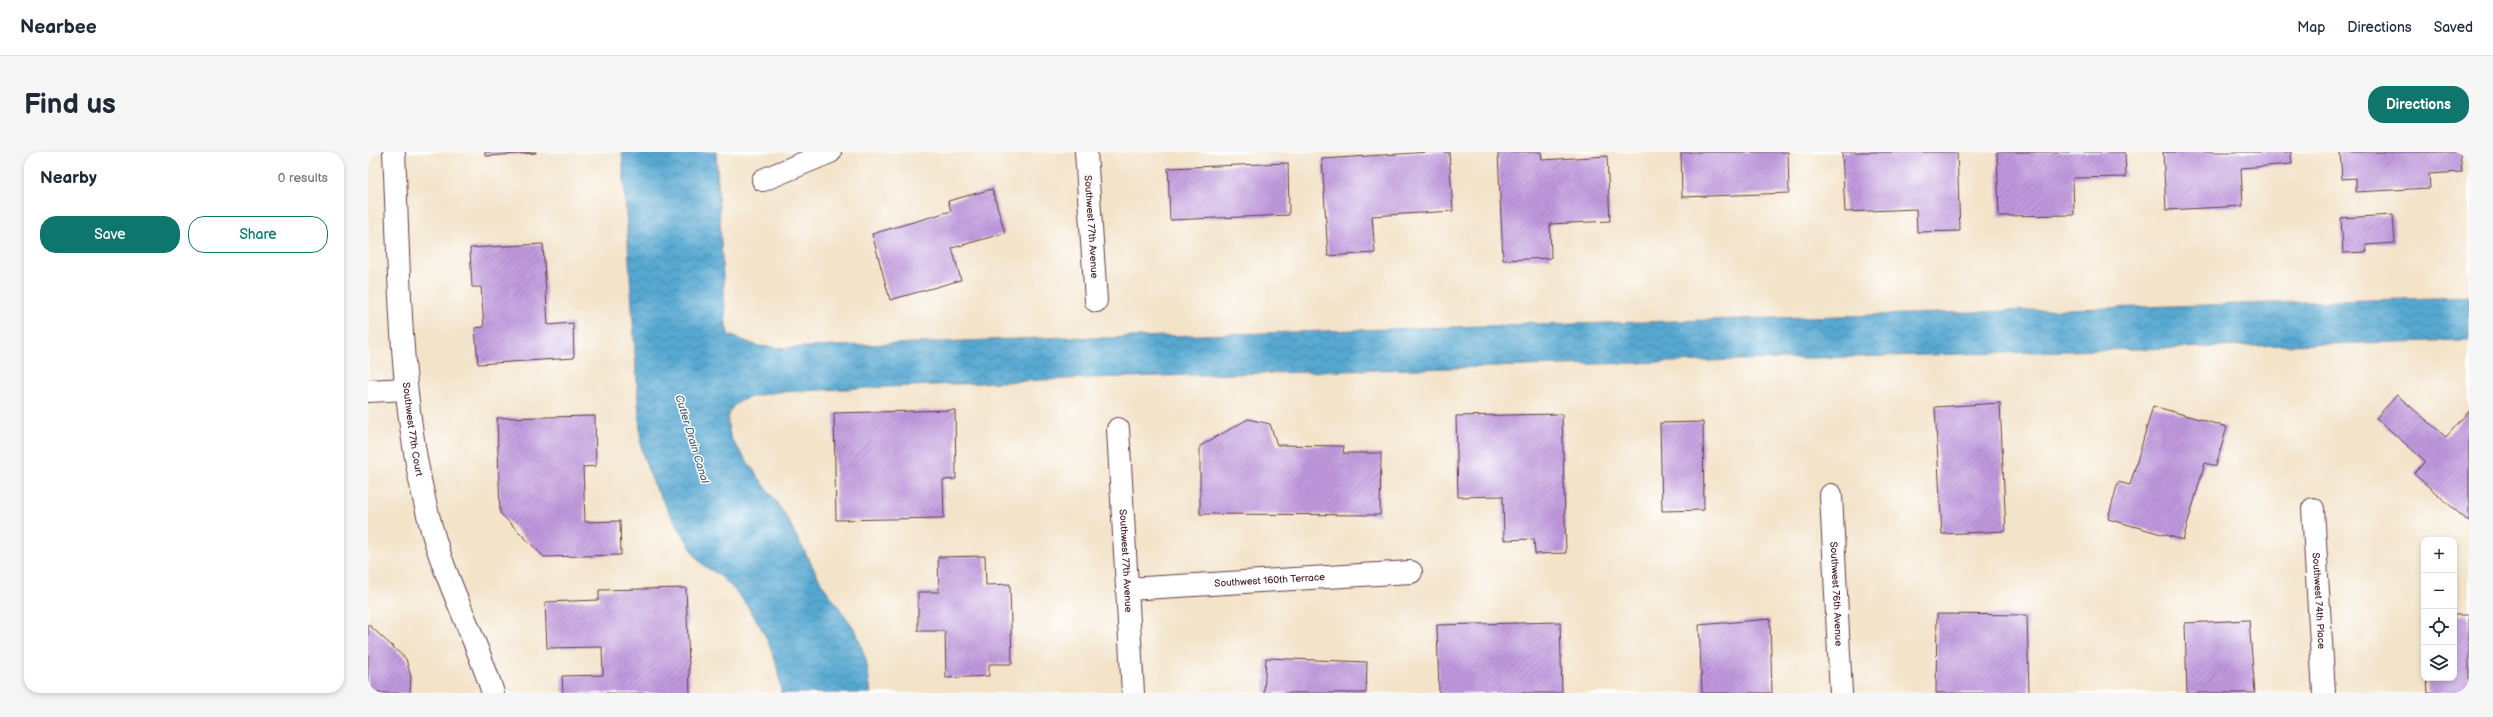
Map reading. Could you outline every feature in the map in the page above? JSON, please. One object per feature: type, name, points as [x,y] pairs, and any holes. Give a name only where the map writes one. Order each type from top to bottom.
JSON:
[{"type":"street","name":"Southwest 77th Court","points":[[394,152],[406,389],[413,442],[428,516],[443,568],[481,654],[494,693]]},
{"type":"street","points":[[763,180],[830,152]]},
{"type":"street","name":"Southwest 77th Avenue","points":[[1086,152],[1096,301]]},
{"type":"street","points":[[368,391],[406,389]]},
{"type":"street","name":"Southwest 77th Avenue","points":[[1118,429],[1133,693]]},
{"type":"street","name":"Southwest 76th Avenue","points":[[1831,495],[1841,693]]},
{"type":"street","name":"Southwest 74th Place","points":[[2313,509],[2324,693]]},
{"type":"street","name":"Southwest 160th Terrace","points":[[1128,589],[1411,572]]},
{"type":"water","name":"Cutler Drain Canal","points":[[622,152],[716,152],[726,327],[729,335],[758,346],[784,348],[1067,337],[1104,338],[1516,325],[1530,322],[1542,325],[2469,297],[2469,340],[1090,378],[778,392],[755,396],[737,403],[731,409],[728,416],[728,427],[732,440],[784,513],[822,584],[856,631],[866,660],[871,693],[781,693],[775,661],[762,629],[743,600],[732,587],[720,576],[702,564],[696,556],[658,493],[644,458],[641,446]]},
{"type":"building","points":[[485,152],[536,152],[536,153],[485,156]]},
{"type":"building","points":[[1449,152],[1453,211],[1372,216],[1375,253],[1328,256],[1322,159]]},
{"type":"building","points":[[1498,152],[1541,152],[1542,160],[1607,156],[1610,221],[1550,224],[1551,258],[1503,260]]},
{"type":"building","points":[[1681,152],[1788,152],[1789,193],[1682,197]]},
{"type":"building","points":[[1842,152],[1957,152],[1960,231],[1917,232],[1916,209],[1845,212]]},
{"type":"building","points":[[1997,152],[2125,152],[2126,177],[2073,178],[2074,215],[1999,216]]},
{"type":"building","points":[[2163,152],[2291,152],[2292,164],[2241,168],[2243,206],[2166,210]]},
{"type":"building","points":[[2340,152],[2460,152],[2462,172],[2429,174],[2430,188],[2356,192],[2356,178],[2342,179]]},
{"type":"building","points":[[1288,163],[1289,215],[1170,220],[1168,168]]},
{"type":"building","points":[[992,189],[1005,233],[952,248],[961,280],[890,300],[872,234],[951,211],[948,201]]},
{"type":"building","points":[[2393,215],[2395,243],[2366,245],[2367,252],[2343,253],[2341,218]]},
{"type":"building","points":[[543,244],[548,325],[573,323],[574,358],[478,364],[475,328],[484,327],[481,287],[472,287],[470,248]]},
{"type":"building","points":[[2397,395],[2446,437],[2469,411],[2469,522],[2414,474],[2425,461],[2376,418]]},
{"type":"building","points":[[2000,403],[2006,531],[1942,534],[1935,407]]},
{"type":"building","points":[[2153,406],[2227,427],[2216,466],[2205,463],[2183,540],[2108,519],[2118,482],[2130,485]]},
{"type":"building","points":[[955,410],[956,479],[943,480],[944,518],[836,520],[834,413]]},
{"type":"building","points":[[1562,414],[1566,553],[1535,554],[1534,539],[1504,540],[1503,496],[1458,497],[1456,416]]},
{"type":"building","points":[[595,416],[596,466],[583,467],[585,522],[620,521],[621,555],[544,557],[500,513],[497,418]]},
{"type":"building","points":[[1248,419],[1270,424],[1277,445],[1344,446],[1343,453],[1381,453],[1380,515],[1200,514],[1200,446]]},
{"type":"building","points":[[1703,422],[1704,510],[1662,511],[1660,423]]},
{"type":"building","points":[[985,556],[986,585],[1010,584],[1012,664],[989,664],[989,676],[946,678],[945,631],[918,631],[918,592],[939,592],[938,557]]},
{"type":"building","points":[[686,588],[690,693],[563,693],[562,676],[603,675],[602,647],[547,648],[545,602],[599,600],[599,590]]},
{"type":"building","points":[[1937,614],[2027,615],[2029,693],[1936,693]]},
{"type":"building","points":[[2457,615],[2469,615],[2469,693],[2428,693],[2427,681],[2457,681]]},
{"type":"building","points":[[1770,619],[1772,693],[1702,693],[1699,625]]},
{"type":"building","points":[[2249,620],[2255,693],[2187,693],[2185,623]]},
{"type":"building","points":[[1560,622],[1562,693],[1439,693],[1437,625]]},
{"type":"building","points":[[368,624],[406,659],[411,677],[410,693],[368,693]]},
{"type":"building","points":[[1266,658],[1367,662],[1366,693],[1264,693]]}]
